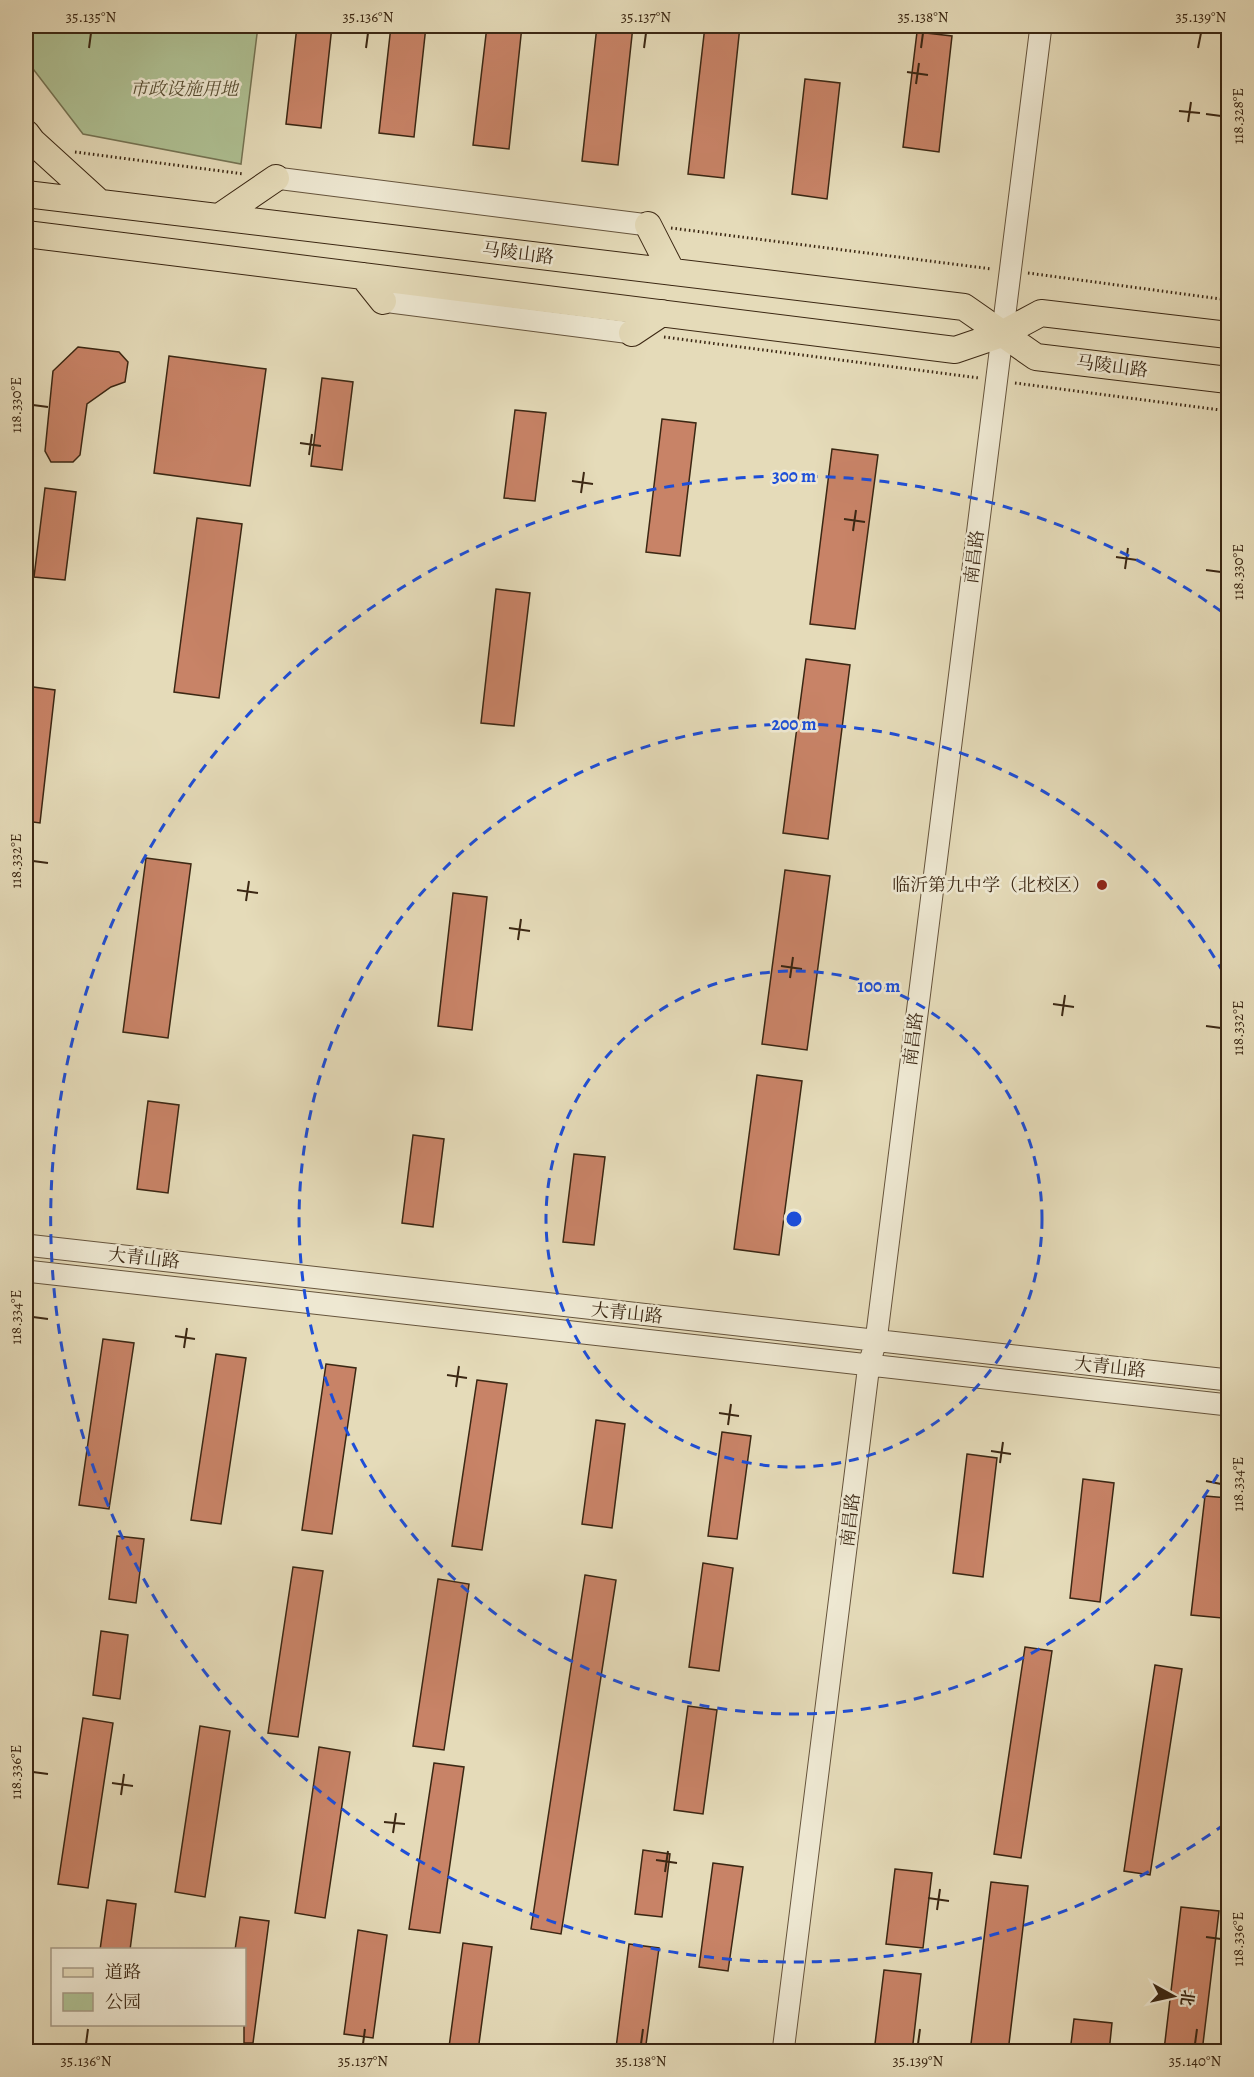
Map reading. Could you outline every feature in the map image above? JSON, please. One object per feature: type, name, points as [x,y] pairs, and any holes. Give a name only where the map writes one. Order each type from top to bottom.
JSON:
[{"type":"main road","points":[[26,134],[100,203]]},
{"type":"main road","points":[[219,217],[276,178]]},
{"type":"main road","name":"马陵山路","points":[[26,194],[964,307],[1036,357],[1228,380]]},
{"type":"main road","points":[[648,225],[672,272]]},
{"type":"main road","points":[[26,234],[955,350],[1002,333],[1041,313],[1216,334],[1228,317]]},
{"type":"main road","points":[[26,254],[62,239]]},
{"type":"main road","points":[[363,276],[383,301]]},
{"type":"main road","points":[[632,333],[662,313]]},
{"type":"street","name":"南昌路","points":[[783,2052],[870,1364],[876,1341],[1041,26]]},
{"type":"street","points":[[276,178],[648,225]]},
{"type":"street","points":[[383,301],[632,333]]},
{"type":"street","name":"大青山路","points":[[26,1245],[1228,1380]]},
{"type":"street","name":"大青山路","points":[[26,1271],[1228,1406]]},
{"type":"path","points":[[74,152],[276,178]]},
{"type":"path","points":[[648,225],[1228,300]]},
{"type":"path","points":[[632,333],[1228,411]]},
{"type":"green space","name":"市政设施用地","points":[[31,26],[258,26],[241,164],[83,134],[27,61]]},
{"type":"building","points":[[297,26],[332,26],[321,128],[286,124]]},
{"type":"building","points":[[391,26],[426,26],[414,137],[379,133]]},
{"type":"building","points":[[487,26],[522,26],[509,149],[473,145]]},
{"type":"building","points":[[597,26],[633,26],[618,165],[582,161]]},
{"type":"building","points":[[705,26],[740,26],[724,178],[688,174]]},
{"type":"building","points":[[917,32],[952,36],[939,152],[903,147]]},
{"type":"building","points":[[805,79],[840,83],[827,199],[792,194]]},
{"type":"building","points":[[78,347],[119,352],[128,362],[125,382],[111,387],[87,404],[80,455],[73,462],[51,462],[45,451],[53,371]]},
{"type":"building","points":[[169,356],[266,369],[250,486],[154,473]]},
{"type":"building","points":[[322,378],[353,382],[342,470],[311,466]]},
{"type":"building","points":[[515,410],[546,413],[535,501],[504,498]]},
{"type":"building","points":[[662,419],[696,423],[680,556],[646,552]]},
{"type":"building","points":[[832,449],[878,455],[855,629],[810,624]]},
{"type":"building","points":[[45,488],[76,492],[65,580],[34,577]]},
{"type":"building","points":[[197,518],[242,524],[219,698],[174,692]]},
{"type":"building","points":[[496,589],[530,593],[514,726],[481,723]]},
{"type":"building","points":[[806,659],[850,665],[828,839],[783,833]]},
{"type":"building","points":[[26,686],[55,690],[40,823],[26,821]]},
{"type":"building","points":[[146,858],[191,864],[168,1038],[123,1032]]},
{"type":"building","points":[[785,870],[830,876],[807,1050],[762,1044]]},
{"type":"building","points":[[453,893],[487,897],[472,1030],[438,1026]]},
{"type":"building","points":[[757,1075],[802,1081],[779,1255],[734,1249]]},
{"type":"building","points":[[148,1101],[179,1105],[168,1193],[137,1189]]},
{"type":"building","points":[[413,1135],[444,1139],[433,1227],[402,1223]]},
{"type":"building","points":[[574,1154],[605,1157],[594,1245],[563,1242]]},
{"type":"building","points":[[103,1339],[134,1343],[109,1509],[79,1505]]},
{"type":"building","points":[[216,1354],[246,1358],[221,1524],[191,1520]]},
{"type":"building","points":[[326,1364],[356,1368],[332,1534],[302,1530]]},
{"type":"building","points":[[477,1380],[507,1384],[482,1550],[452,1546]]},
{"type":"building","points":[[596,1420],[625,1424],[612,1528],[582,1524]]},
{"type":"building","points":[[722,1432],[751,1436],[737,1539],[708,1536]]},
{"type":"building","points":[[967,1454],[997,1458],[983,1577],[953,1573]]},
{"type":"building","points":[[1083,1479],[1114,1483],[1100,1602],[1070,1598]]},
{"type":"building","points":[[1205,1496],[1228,1498],[1228,1560],[1222,1618],[1191,1615]]},
{"type":"building","points":[[117,1536],[144,1539],[136,1603],[109,1599]]},
{"type":"building","points":[[703,1563],[733,1568],[719,1671],[689,1667]]},
{"type":"building","points":[[293,1567],[323,1571],[298,1737],[268,1733]]},
{"type":"building","points":[[585,1575],[616,1580],[561,1934],[531,1929]]},
{"type":"building","points":[[438,1579],[469,1584],[444,1750],[413,1746]]},
{"type":"building","points":[[101,1631],[128,1635],[120,1699],[93,1695]]},
{"type":"building","points":[[1025,1647],[1052,1651],[1021,1858],[994,1854]]},
{"type":"building","points":[[1155,1665],[1182,1669],[1150,1875],[1124,1871]]},
{"type":"building","points":[[688,1706],[717,1710],[703,1814],[674,1810]]},
{"type":"building","points":[[83,1718],[113,1723],[88,1888],[58,1884]]},
{"type":"building","points":[[200,1726],[230,1731],[205,1897],[175,1892]]},
{"type":"building","points":[[319,1747],[350,1752],[325,1918],[295,1913]]},
{"type":"building","points":[[434,1763],[464,1767],[440,1933],[409,1929]]},
{"type":"building","points":[[643,1850],[670,1854],[662,1917],[635,1914]]},
{"type":"building","points":[[713,1863],[743,1867],[728,1971],[699,1967]]},
{"type":"building","points":[[895,1869],[932,1873],[923,1948],[886,1944]]},
{"type":"building","points":[[991,1882],[1028,1886],[1008,2052],[970,2052]]},
{"type":"building","points":[[107,1900],[136,1904],[130,1948],[100,1948]]},
{"type":"building","points":[[1181,1907],[1219,1911],[1202,2052],[1164,2050]]},
{"type":"building","points":[[240,1917],[269,1921],[253,2043],[244,2043],[246,1948],[235,1948]]},
{"type":"building","points":[[358,1930],[387,1935],[373,2038],[344,2034]]},
{"type":"building","points":[[463,1943],[492,1947],[478,2051],[449,2047]]},
{"type":"building","points":[[629,1944],[659,1948],[645,2052],[616,2048]]},
{"type":"building","points":[[884,1970],[921,1974],[912,2052],[874,2052]]},
{"type":"building","points":[[1074,2019],[1112,2023],[1109,2052],[1070,2052]]},
{"type":"place","name":"临沂第九中学（北校区）","points":[[1102,885]]}]
